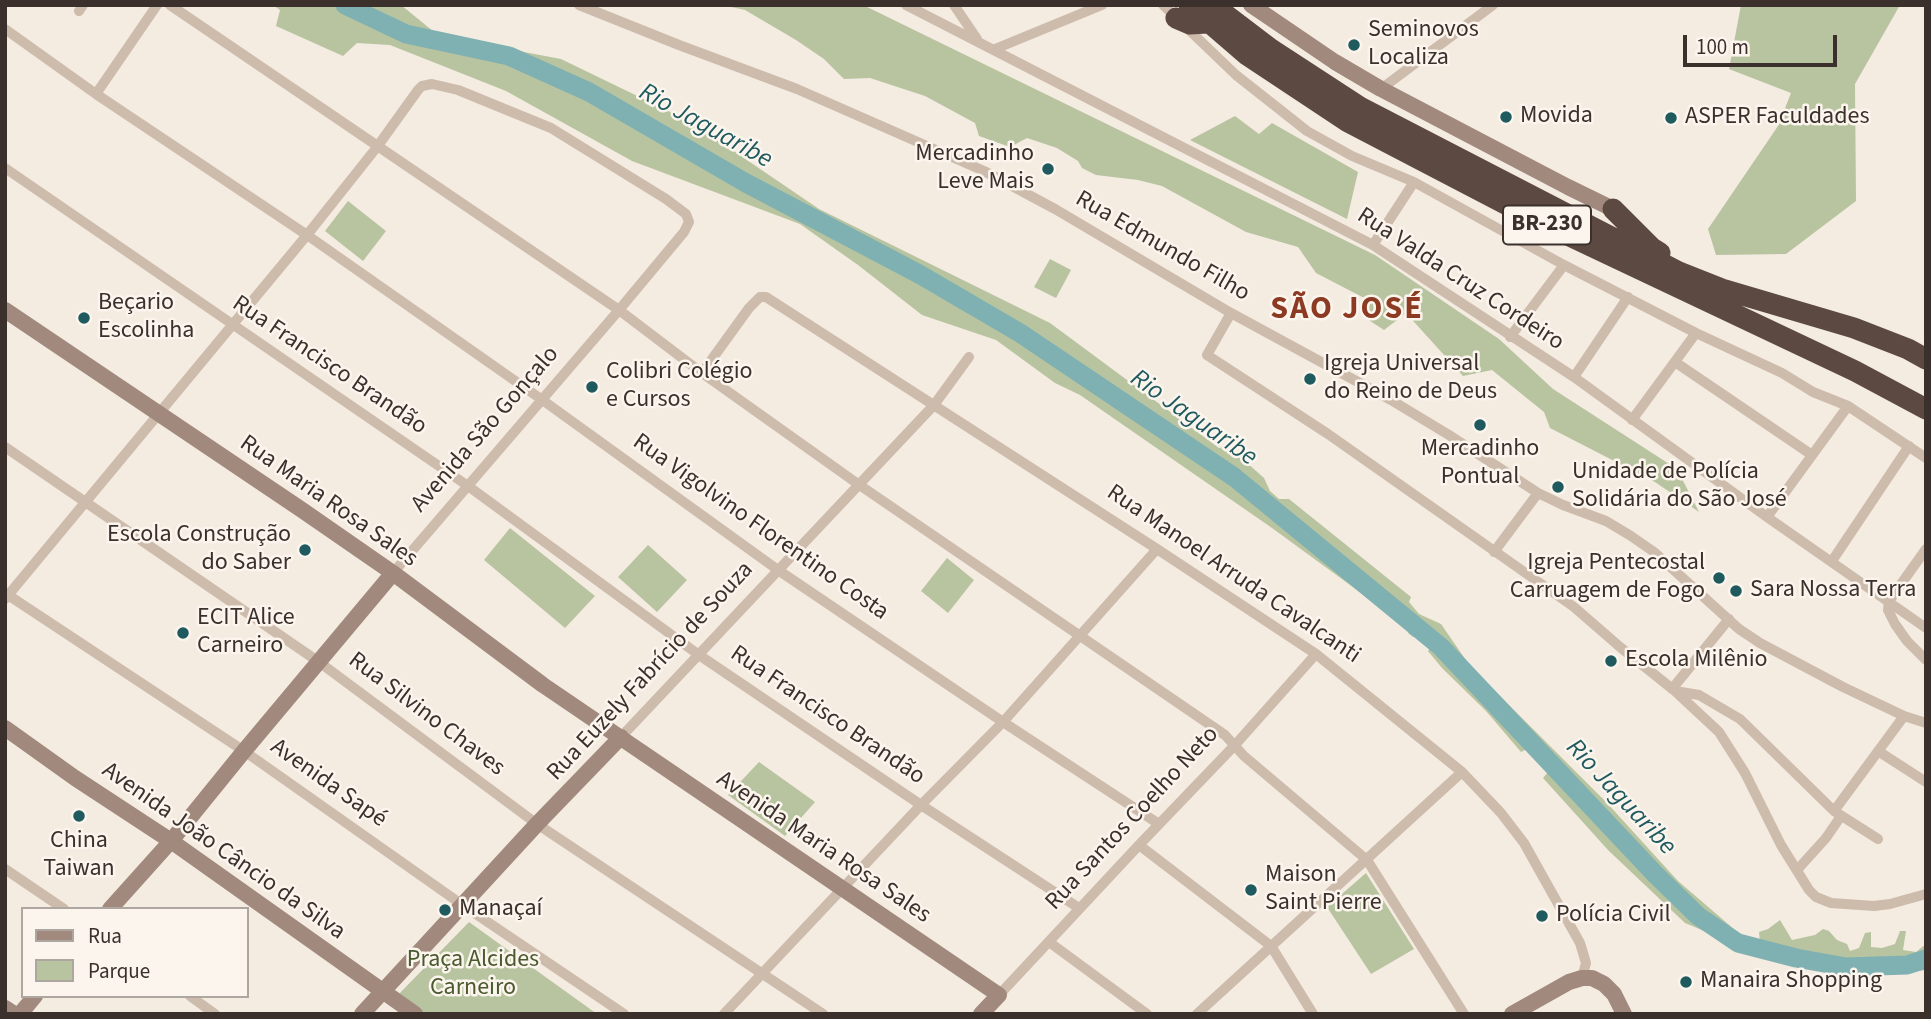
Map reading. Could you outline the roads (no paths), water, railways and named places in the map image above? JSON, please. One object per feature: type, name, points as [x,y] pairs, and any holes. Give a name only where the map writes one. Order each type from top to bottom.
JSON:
[{"type":"highway","name":"BR-230","points":[[1176,10],[1210,14],[1271,49],[1360,107],[1679,272],[1722,289],[1854,328],[1926,359]]},
{"type":"highway","name":"BR-230","points":[[1210,14],[1247,55],[1348,122],[1538,221],[1855,371],[1926,409]]},
{"type":"highway","points":[[1613,209],[1652,248],[1711,279],[1722,289]]},
{"type":"main road","points":[[1251,5],[1327,57],[1381,89],[1613,209]]},
{"type":"main road","name":"Rua Maria Rosa Sales","points":[[5,310],[393,573],[543,685],[621,737]]},
{"type":"main road","name":"Avenida São Gonçalo","points":[[112,907],[171,841],[393,573]]},
{"type":"main road","name":"Avenida João Câncio da Silva","points":[[5,728],[171,841],[415,1014]]},
{"type":"main road","name":"Rua Euzely Fabrício de Souza","points":[[362,1014],[621,737]]},
{"type":"main road","name":"Avenida Maria Rosa Sales","points":[[621,737],[999,995]]},
{"type":"main road","points":[[1513,1014],[1582,978],[1592,978],[1604,984],[1614,994],[1624,1014]]},
{"type":"main road","name":"Rua Santos Coelho Neto","points":[[981,1014],[999,995]]},
{"type":"main road","points":[[20,1014],[33,998]]},
{"type":"main road","points":[[5,1008],[14,1014]]},
{"type":"street","points":[[5,29],[96,94],[156,5]]},
{"type":"street","points":[[170,5],[619,310],[858,484],[1225,735],[1244,756],[1367,860],[1464,1014]]},
{"type":"street","name":"Rua Edmundo Filho","points":[[579,5],[797,89],[984,171],[1055,209],[1231,313],[1391,400],[1538,493],[1606,521],[1631,536],[1654,552],[1740,629],[1772,649],[1843,687],[1904,716],[1926,723]]},
{"type":"street","points":[[906,5],[979,41]]},
{"type":"street","name":"Rua Valda Cruz Cordeiro","points":[[954,5],[979,41],[1373,245],[1574,377],[1926,628]]},
{"type":"street","points":[[995,49],[1102,5]]},
{"type":"street","points":[[1381,89],[1493,5]]},
{"type":"street","points":[[1176,10],[1236,75],[1307,131],[1352,156],[1414,182],[1564,265],[1782,373],[1813,392],[1848,406],[1926,458]]},
{"type":"street","name":"Avenida São Gonçalo","points":[[377,147],[418,90],[427,84],[447,86],[551,128],[666,199],[682,210],[689,219],[684,232],[619,310],[393,573]]},
{"type":"street","name":"Rua Vigolvino Florentino Costa","points":[[96,94],[307,235],[778,570],[1159,824]]},
{"type":"street","points":[[6,596],[233,325],[377,147]]},
{"type":"street","name":"Rua Francisco Brandão","points":[[5,168],[468,486],[699,654],[921,805],[1079,908]]},
{"type":"street","points":[[1373,245],[1414,182]]},
{"type":"street","points":[[1510,337],[1564,265]]},
{"type":"street","name":"Rua Manoel Arruda Cavalcanti","points":[[702,373],[756,299],[766,297],[1316,654],[1462,772],[1501,813],[1524,843],[1585,952],[1586,963],[1582,978]]},
{"type":"street","points":[[1574,377],[1628,297]]},
{"type":"street","points":[[1231,313],[1207,355],[1328,434],[1574,607],[1719,732],[1745,773],[1781,845],[1816,897],[1831,903],[1856,905],[1890,904],[1926,894]]},
{"type":"street","points":[[1632,420],[1696,332]]},
{"type":"street","name":"Rua Euzely Fabrício de Souza","points":[[621,737],[933,405],[969,357]]},
{"type":"street","points":[[1675,362],[1812,455]]},
{"type":"street","points":[[1767,517],[1848,406]]},
{"type":"street","points":[[1832,561],[1909,446]]},
{"type":"street","name":"Rua Silvino Chaves","points":[[5,447],[319,662],[537,824],[823,1014]]},
{"type":"street","points":[[1494,552],[1538,493]]},
{"type":"street","points":[[1926,549],[1889,601],[1888,610],[1907,641],[1926,660]]},
{"type":"street","points":[[724,1014],[1003,722],[1157,550]]},
{"type":"street","name":"Avenida Sapé","points":[[6,596],[244,751],[464,906],[624,1014]]},
{"type":"street","points":[[1673,690],[1729,619]]},
{"type":"street","name":"Rua Santos Coelho Neto","points":[[999,995],[1235,745],[1316,654]]},
{"type":"street","points":[[1673,690],[1699,695],[1740,719],[1838,813],[1878,839]]},
{"type":"street","points":[[1797,870],[1820,845],[1878,751],[1904,716]]},
{"type":"street","points":[[1878,751],[1926,782]]},
{"type":"street","points":[[1197,1014],[1462,772]]},
{"type":"street","points":[[1139,845],[1271,946],[1313,1014]]},
{"type":"street","points":[[5,869],[61,907]]},
{"type":"street","points":[[1049,942],[1147,1014]]},
{"type":"street","points":[[193,998],[215,1014]]},
{"type":"waterway","name":"Rio Jaguaribe","points":[[345,5],[406,34],[509,56],[589,92],[746,183],[919,274],[1020,333],[1234,477],[1441,647],[1655,874],[1698,916],[1738,943],[1846,967],[1907,965],[1926,959]]},
{"type":"place","name":"Seminovos Localiza","points":[[1354,45]]},
{"type":"place","name":"Movida","points":[[1506,117]]},
{"type":"place","name":"ASPER Faculdades","points":[[1671,118]]},
{"type":"place","name":"Mercadinho Leve Mais","points":[[1048,169]]},
{"type":"place","name":"Beçario Escolinha","points":[[84,318]]},
{"type":"place","name":"Igreja Universal do Reino de Deus","points":[[1310,379]]},
{"type":"place","name":"Colibri Colégio e Cursos","points":[[592,387]]},
{"type":"place","name":"Mercadinho Pontual","points":[[1480,425]]},
{"type":"place","name":"Unidade de Polícia Solidária do São José","points":[[1558,487]]},
{"type":"place","name":"Escola Construção do Saber","points":[[305,550]]},
{"type":"place","name":"Igreja Pentecostal Carruagem de Fogo","points":[[1719,578]]},
{"type":"place","name":"Sara Nossa Terra","points":[[1736,591]]},
{"type":"place","name":"ECIT Alice Carneiro","points":[[183,633]]},
{"type":"place","name":"Escola Milênio","points":[[1611,661]]},
{"type":"place","name":"China Taiwan","points":[[79,816]]},
{"type":"place","name":"Maison Saint Pierre","points":[[1251,890]]},
{"type":"place","name":"Manaçaí","points":[[445,910]]},
{"type":"place","name":"Polícia Civil","points":[[1542,916]]},
{"type":"place","name":"Manaira Shopping","points":[[1686,982]]},
{"type":"district","name":"SÃO JOSÉ","points":[[1347,311]]},
{"type":"park label","name":"Praça Alcides Carneiro","points":[[473,975]]}]
